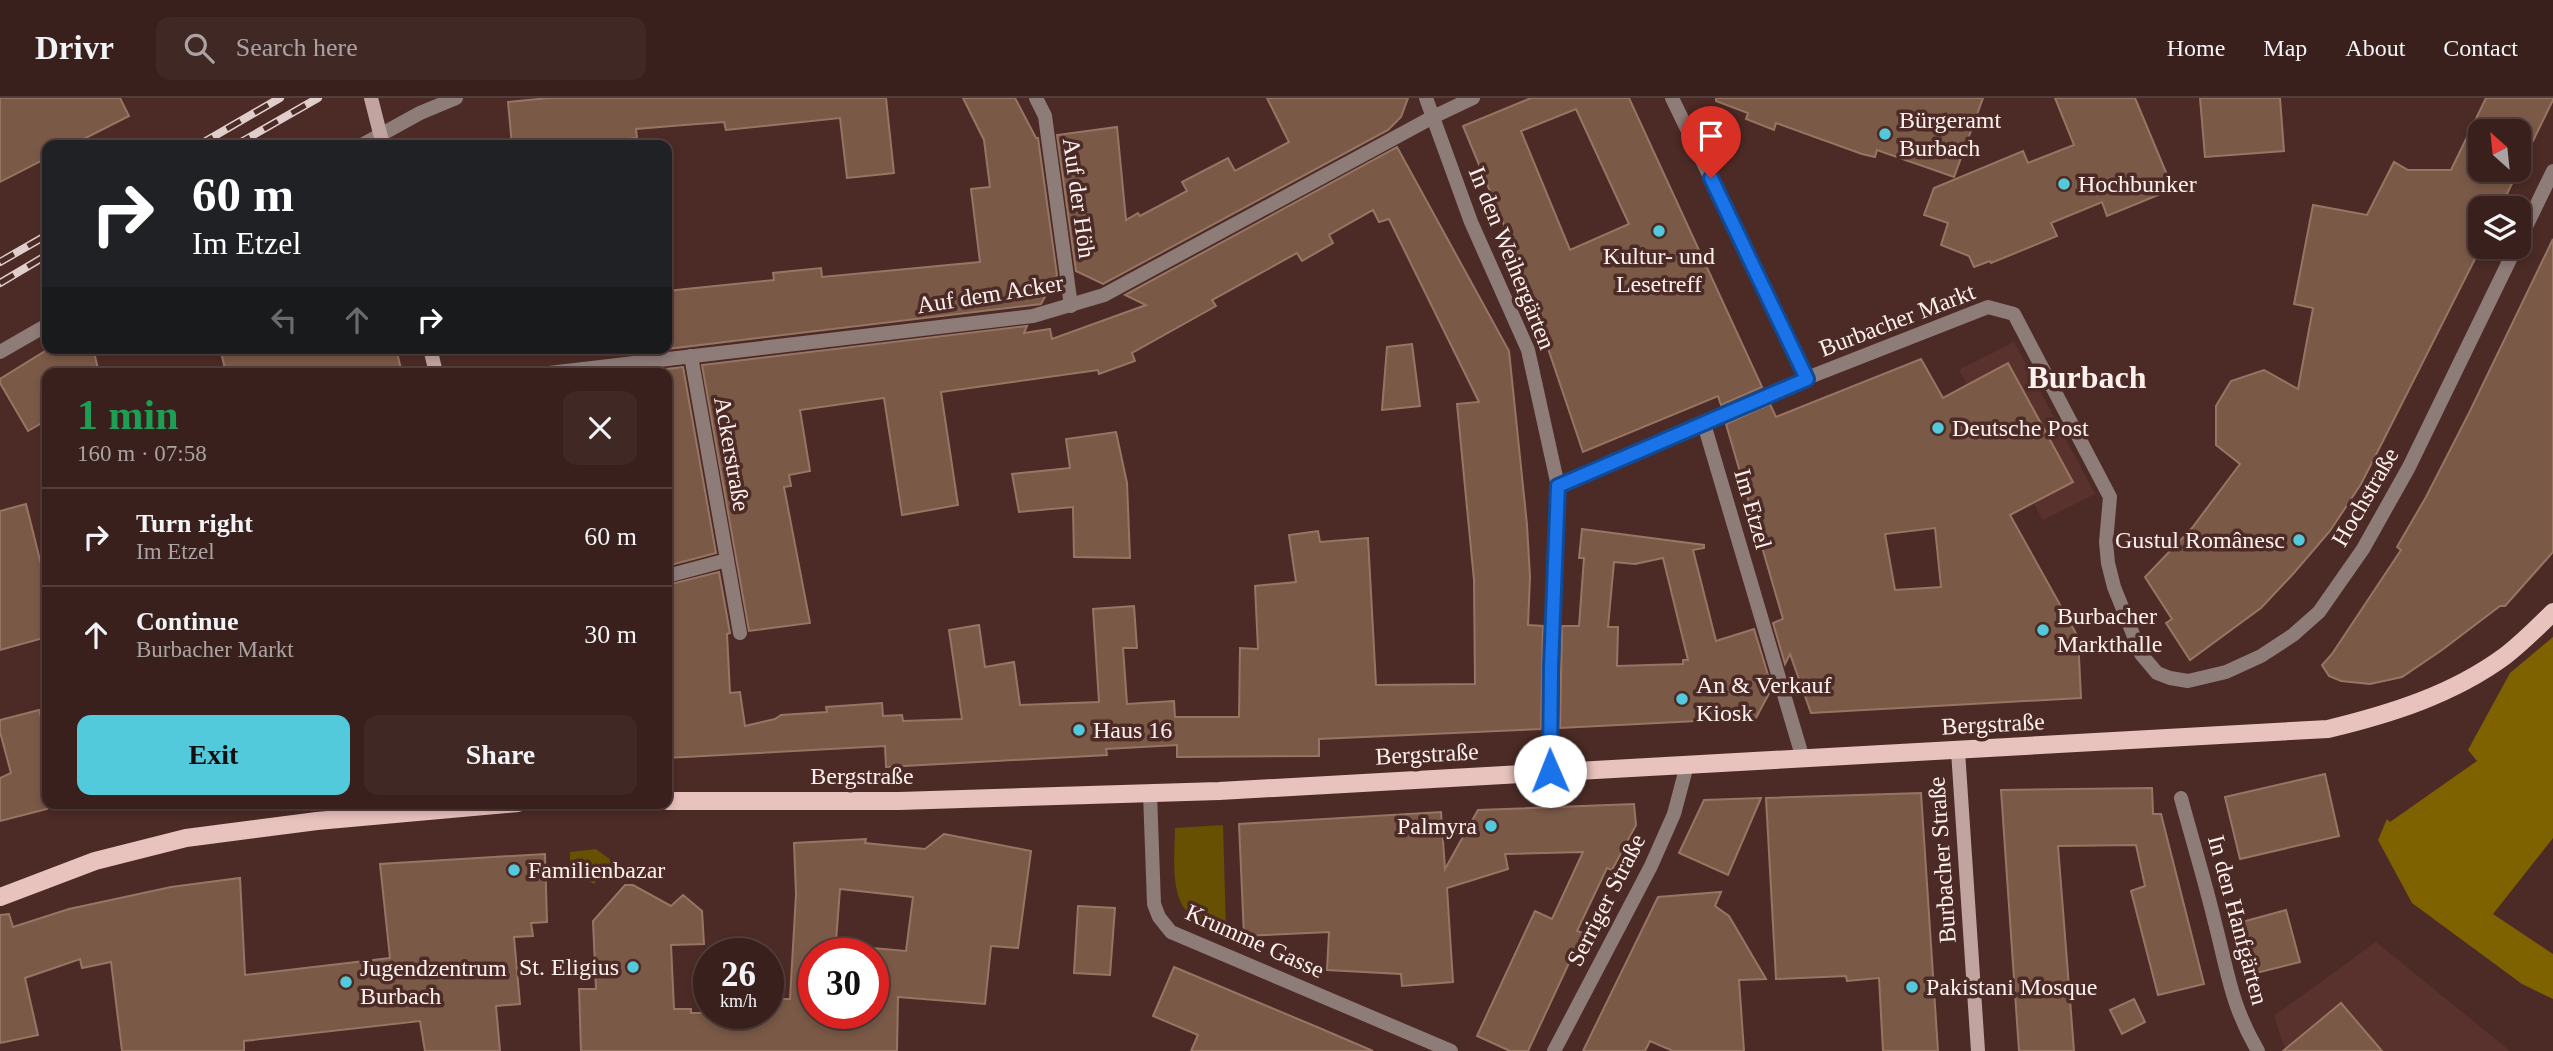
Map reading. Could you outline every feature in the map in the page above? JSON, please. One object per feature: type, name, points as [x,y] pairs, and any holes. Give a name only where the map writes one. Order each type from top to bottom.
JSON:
[{"type":"main road","points":[[371,98],[382,140]]},
{"type":"main road","name":"Bergstraße","points":[[672,801],[899,801],[1150,793],[2328,729],[2378,717],[2415,704],[2471,677],[2505,656],[2553,612]]},
{"type":"main road","name":"Burbacher Straße","points":[[1958,751],[1978,1051]]},
{"type":"main road","points":[[0,897],[121,852],[186,838],[317,821],[451,809]]},
{"type":"street","points":[[382,140],[420,113],[456,98]]},
{"type":"street","name":"Auf der Höh","points":[[1036,98],[1045,116],[1071,306]]},
{"type":"street","name":"In den Weihergärten","points":[[1426,98],[1471,222],[1528,351],[1558,486],[1550,771]]},
{"type":"street","name":"Auf dem Acker","points":[[591,368],[1033,316],[1071,306],[1104,295],[1473,98]]},
{"type":"street","name":"Burbacher Markt","points":[[1672,98],[1807,379]]},
{"type":"street","name":"Hochstraße","points":[[2531,216],[2553,171]]},
{"type":"street","name":"Hochstraße","points":[[2170,678],[2188,681],[2226,673],[2272,649],[2319,612],[2363,549],[2409,467],[2510,259]]},
{"type":"street","name":"Burbacher Markt","points":[[1704,424],[1807,379],[1988,307],[2014,314],[2110,497],[2106,542],[2108,563],[2114,587],[2141,654],[2157,673],[2170,678]]},
{"type":"street","points":[[0,352],[42,328]]},
{"type":"street","name":"Ackerstraße","points":[[691,356],[740,633]]},
{"type":"street","points":[[1558,486],[1704,424]]},
{"type":"street","name":"Im Etzel","points":[[1704,424],[1803,759]]},
{"type":"street","points":[[672,575],[727,560]]},
{"type":"street","name":"Serriger Straße","points":[[1554,1051],[1651,866],[1674,814],[1688,765]]},
{"type":"street","name":"Krumme Gasse","points":[[1150,793],[1154,904],[1171,932],[1451,1051]]},
{"type":"street","name":"In den Hanfgärten","points":[[2181,798],[2216,926],[2228,985],[2242,1024],[2258,1051]]},
{"type":"shaded area","points":[[2014,342],[2095,494],[2043,520],[1959,370]]},
{"type":"shaded area","points":[[2553,637],[2553,838],[2493,914],[2553,954],[2553,999],[2522,984],[2412,903],[2378,840],[2387,819],[2390,822],[2477,761],[2468,750],[2510,673]]},
{"type":"shaded area","points":[[1223,825],[1226,930],[1202,921],[1183,907],[1176,886],[1174,862],[1175,828]]},
{"type":"shaded area","points":[[596,849],[612,861],[594,884],[570,869],[570,852]]},
{"type":"shaded area","points":[[2376,942],[2510,1051],[2288,1051],[2274,1016]]},
{"type":"building","points":[[0,98],[120,98],[129,116],[82,140],[42,140],[42,161],[0,182]]},
{"type":"building","points":[[549,98],[886,98],[894,173],[847,178],[840,118],[726,130],[724,122],[636,129],[637,138],[616,140],[512,140],[508,102]]},
{"type":"building","points":[[963,98],[1015,98],[1038,138],[1057,275],[1041,304],[672,348],[672,290],[774,280],[773,273],[821,268],[822,277],[980,262],[971,189],[990,187],[984,140]]},
{"type":"building","points":[[1267,98],[1408,98],[1401,117],[1388,130],[1103,284],[1076,271],[1057,135],[1117,127],[1126,220],[1138,213],[1140,216],[1187,191],[1182,182],[1228,158],[1235,171],[1289,142]]},
{"type":"building","points":[[1531,98],[1629,98],[1762,387],[1721,405],[1718,396],[1583,452],[1508,230],[1463,126]],"holes":[[[1576,109],[1629,224],[1570,250],[1521,131]]]},
{"type":"building","name":"Bürgeramt Burbach","points":[[1716,98],[1983,98],[1954,177],[1877,150],[1875,157],[1862,154],[1776,123],[1774,130],[1746,119],[1748,113],[1716,101]]},
{"type":"building","name":"Hochbunker","points":[[2055,98],[2135,98],[2173,189],[2107,216],[2102,202],[2051,223],[2057,236],[1991,263],[1990,261],[1974,267],[1969,256],[1941,245],[1948,223],[1924,215],[1934,188],[2023,151],[2028,163],[2074,145]]},
{"type":"building","points":[[2200,98],[2280,98],[2284,151],[2205,157]]},
{"type":"building","points":[[2486,98],[2553,100],[2531,145],[2531,119],[2476,119]]},
{"type":"building","points":[[2468,135],[2468,182],[2513,182],[2506,196],[2468,196],[2468,259],[2475,259],[2361,484],[2330,531],[2261,608],[2190,660],[2166,623],[2172,619],[2145,577],[2192,528],[2240,464],[2216,445],[2216,406],[2231,381],[2264,370],[2298,389],[2313,308],[2294,304],[2313,205],[2367,215],[2394,162],[2408,170],[2451,170]]},
{"type":"building","points":[[1397,147],[1509,351],[1527,525],[1530,577],[1528,625],[1543,626],[1541,729],[1319,739],[1319,756],[1177,757],[1177,745],[1106,749],[1107,755],[886,767],[885,746],[672,758],[672,584],[719,572],[730,633],[727,634],[730,693],[740,692],[745,726],[781,715],[827,712],[826,707],[882,703],[883,716],[902,715],[903,721],[962,719],[949,630],[979,625],[985,667],[1014,662],[1020,705],[1099,702],[1093,609],[1134,606],[1137,648],[1123,648],[1127,704],[1174,701],[1175,717],[1239,717],[1240,648],[1258,649],[1255,586],[1296,582],[1289,535],[1318,531],[1320,542],[1368,538],[1376,685],[1475,684],[1474,580],[1457,404],[1479,402],[1389,219],[1379,222],[1373,210],[1329,235],[1333,243],[1302,261],[1297,253],[1212,300],[1216,306],[1132,353],[1135,361],[1099,374],[1098,370],[941,392],[958,505],[902,515],[884,398],[800,410],[810,471],[789,475],[791,486],[784,487],[810,623],[749,631],[702,365],[1027,326],[1024,333],[1050,329],[1052,339],[1146,305],[1125,295]]},
{"type":"building","points":[[2553,239],[2553,552],[2505,606],[2500,606],[2402,677],[2370,684],[2341,681],[2329,676],[2322,665],[2401,550],[2397,547],[2469,413]]},
{"type":"building","points":[[1412,344],[1420,406],[1382,410],[1387,347]]},
{"type":"building","points":[[42,353],[94,354],[98,368],[42,368],[42,423],[28,431],[0,379]]},
{"type":"building","points":[[221,354],[397,354],[401,368],[225,368]]},
{"type":"building","points":[[1921,359],[1943,398],[2008,363],[2073,482],[2010,515],[2078,637],[2081,698],[1811,713],[1790,654],[1785,664],[1773,623],[1783,619],[1726,424],[1770,404],[1776,417]],"holes":[[[1935,528],[1941,587],[1895,590],[1885,534]]]},
{"type":"building","points":[[683,367],[716,553],[672,565],[672,368]]},
{"type":"building","points":[[1116,432],[1127,483],[1130,558],[1074,557],[1073,507],[1019,512],[1012,474],[1070,468],[1066,439]]},
{"type":"building","points":[[26,504],[42,568],[42,638],[0,650],[0,511]]},
{"type":"building","points":[[1582,529],[1704,545],[1704,548],[1693,550],[1716,641],[1754,629],[1772,688],[1756,718],[1560,728],[1562,626],[1579,626],[1584,558],[1579,558]],"holes":[[[1663,558],[1688,660],[1683,660],[1683,664],[1617,666],[1618,627],[1608,627],[1614,562],[1635,564]]]},
{"type":"building","points":[[39,710],[42,721],[42,809],[47,809],[0,821],[0,778],[11,773],[0,732],[0,720]]},
{"type":"building","points":[[2325,774],[2339,836],[2240,859],[2225,797]]},
{"type":"building","points":[[2152,788],[2153,814],[2161,814],[2204,984],[2158,995],[2131,891],[2145,886],[2136,845],[2058,846],[2074,1051],[2019,1051],[2001,790]]},
{"type":"building","points":[[1921,793],[1938,1051],[1883,1051],[1879,978],[1847,981],[1846,976],[1776,979],[1766,798]]},
{"type":"building","points":[[1761,798],[1728,875],[1679,853],[1704,800]]},
{"type":"building","points":[[1634,804],[1636,825],[1612,870],[1607,868],[1577,931],[1583,933],[1528,1051],[1510,1051],[1477,1036],[1535,911],[1552,919],[1583,852],[1505,854],[1508,869],[1447,888],[1453,982],[1402,986],[1401,974],[1327,970],[1329,932],[1244,936],[1239,824],[1441,812],[1445,869],[1478,810]]},
{"type":"building","points":[[944,834],[1031,851],[1018,948],[991,946],[985,1004],[898,997],[897,1051],[581,1051],[579,989],[596,989],[593,921],[625,885],[633,885],[671,906],[683,895],[702,911],[704,938],[693,938],[693,944],[671,945],[674,1009],[691,1009],[693,1029],[784,1029],[784,999],[790,999],[796,894],[794,843],[866,839],[865,843],[925,849]]},
{"type":"building","points":[[545,854],[547,922],[531,923],[533,936],[514,937],[520,1004],[496,1006],[500,1051],[425,1051],[420,1021],[244,1041],[244,1051],[122,1051],[111,962],[82,968],[80,959],[25,978],[38,1035],[0,1043],[0,915],[9,914],[13,927],[69,909],[171,887],[240,878],[245,975],[390,958],[380,864]]},
{"type":"building","points":[[1721,892],[1715,906],[1729,916],[1766,979],[1739,980],[1744,1051],[1673,1051],[1650,1041],[1645,1051],[1583,1051],[1658,897]]},
{"type":"building","points":[[1078,906],[1115,908],[1110,975],[1074,973]]},
{"type":"building","points":[[2286,910],[2300,962],[2256,973],[2242,922]]},
{"type":"building","points":[[1174,967],[1373,1051],[1191,1051],[1198,1035],[1153,1016]]},
{"type":"building","points":[[2134,999],[2145,1022],[2122,1034],[2110,1010]]},
{"type":"building","points":[[2341,1003],[2382,1051],[2283,1051]]},
{"type":"railway","points":[[208,140],[280,98]]},
{"type":"railway","points":[[245,140],[318,98]]},
{"type":"railway","points":[[0,262],[42,238]]},
{"type":"railway","points":[[0,283],[42,258]]},
{"type":"place","name":"Bürgeramt Burbach","points":[[1885,134]]},
{"type":"place","name":"Hochbunker","points":[[2064,184]]},
{"type":"place","name":"Kultur- und Lesetreff","points":[[1659,231]]},
{"type":"place","name":"Deutsche Post","points":[[1938,428]]},
{"type":"place","name":"Gustul Românesc","points":[[2299,540]]},
{"type":"place","name":"Burbacher Markthalle","points":[[2043,630]]},
{"type":"place","name":"An & Verkauf Kiosk","points":[[1682,699]]},
{"type":"place","name":"Haus 16","points":[[1079,730]]},
{"type":"place","name":"Palmyra","points":[[1491,826]]},
{"type":"place","name":"Familienbazar","points":[[514,870]]},
{"type":"place","name":"St. Eligius","points":[[633,967]]},
{"type":"place","name":"Jugendzentrum Burbach","points":[[346,982]]},
{"type":"place","name":"Pakistani Mosque","points":[[1912,987]]},
{"type":"district","name":"Burbach","points":[[2087,377]]},
{"type":"route","points":[[1550,771],[1558,486],[1807,379],[1711,178]]}]
